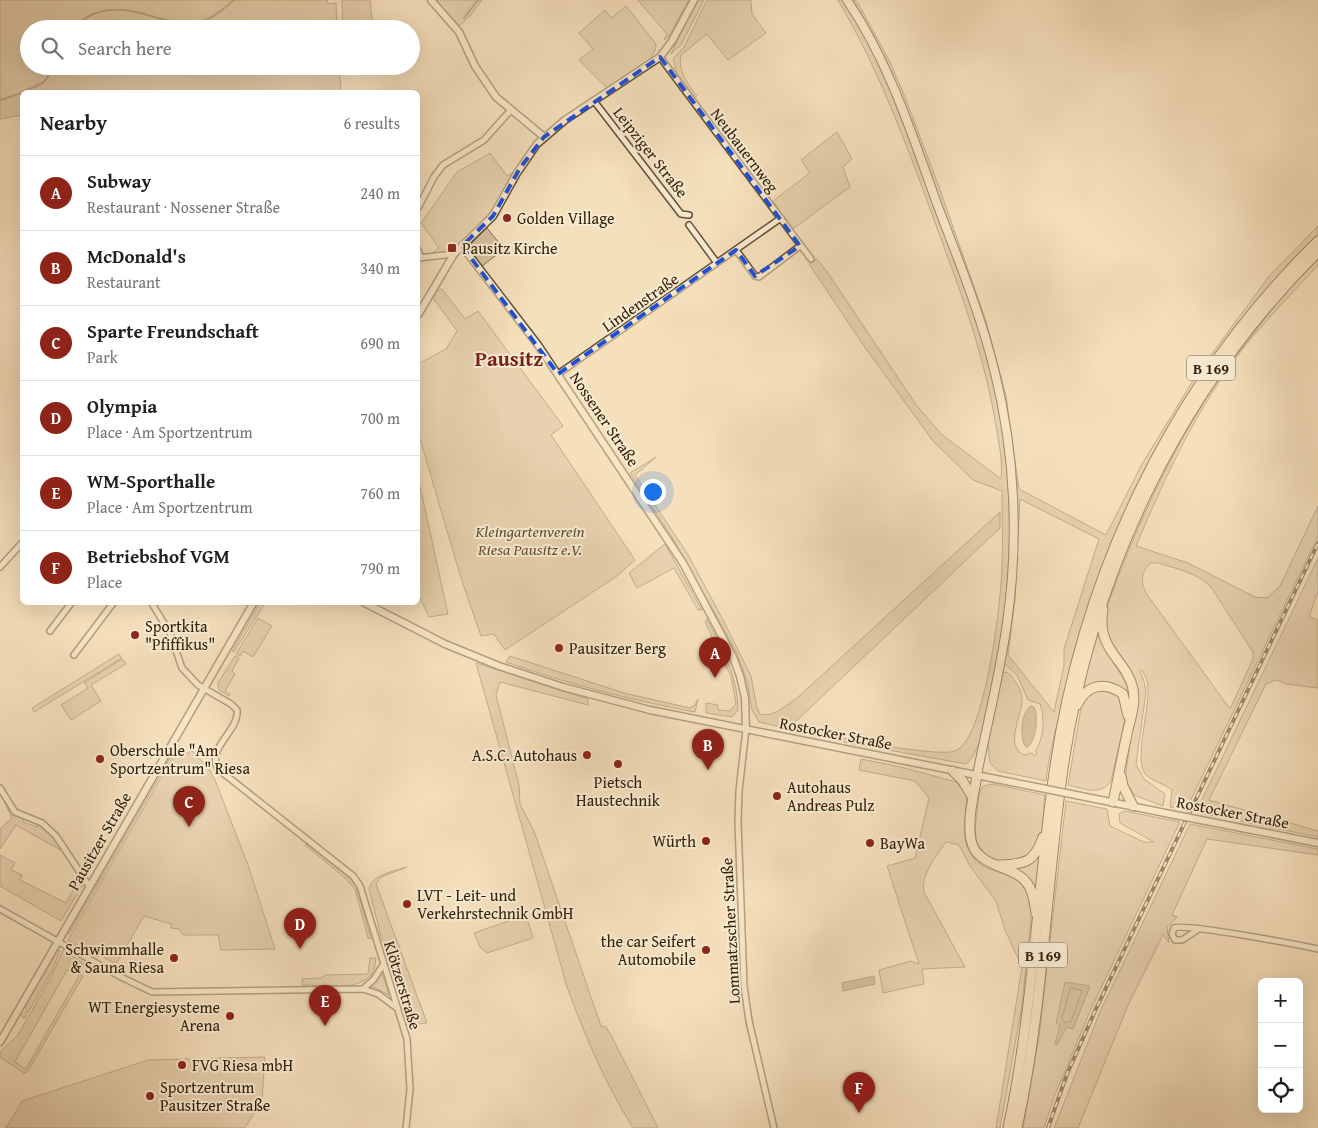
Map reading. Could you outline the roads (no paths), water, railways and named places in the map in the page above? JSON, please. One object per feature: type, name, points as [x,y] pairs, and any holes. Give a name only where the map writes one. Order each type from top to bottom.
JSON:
[{"type":"highway","name":"B 169","points":[[1008,1128],[1024,1043],[1059,738],[1088,617],[1128,513],[1177,420],[1227,345],[1261,301],[1318,240]]},
{"type":"highway","name":"B 169","points":[[1017,1128],[1031,1051],[1063,770],[1070,724],[1090,639],[1106,592],[1132,524],[1174,440],[1205,391],[1244,336],[1299,271],[1318,252]]},
{"type":"highway","name":"B 169","points":[[1106,592],[1102,618],[1104,636],[1109,649],[1129,680],[1132,689],[1134,711],[1128,732]]},
{"type":"highway","points":[[1070,724],[1082,696],[1096,686],[1107,686],[1123,694],[1128,716],[1128,732],[1113,802]]},
{"type":"highway","points":[[1120,768],[1123,786],[1133,806]]},
{"type":"highway","points":[[953,771],[962,780],[973,798]]},
{"type":"highway","points":[[977,775],[973,798],[971,841],[983,859],[994,866],[1017,875],[1027,882],[1033,894],[1038,925]]},
{"type":"highway","points":[[994,866],[1020,864],[1029,860],[1036,853],[1048,825]]},
{"type":"main road","points":[[846,0],[884,66],[910,127],[981,323],[1000,396],[1012,484],[1012,565],[1006,630],[977,775]]},
{"type":"street","points":[[431,0],[459,32],[488,88],[510,111],[544,137]]},
{"type":"street","name":"Leipziger Straße","points":[[420,312],[454,254],[493,216],[517,173],[544,137],[660,57],[672,41],[694,0]]},
{"type":"street","name":"Neubauernweg","points":[[660,57],[811,259]]},
{"type":"street","name":"Leipziger Straße","points":[[594,101],[681,214],[689,215]]},
{"type":"street","points":[[420,204],[434,176],[443,165],[484,140],[510,111]]},
{"type":"street","name":"Lindenstraße","points":[[558,374],[781,218]]},
{"type":"street","points":[[688,225],[717,263]]},
{"type":"street","name":"Nossener Straße","points":[[462,246],[558,374],[669,540],[702,597],[740,676],[745,698],[746,729]]},
{"type":"street","points":[[736,250],[755,276],[759,277],[800,246]]},
{"type":"street","points":[[420,258],[454,254]]},
{"type":"street","points":[[0,567],[20,545]]},
{"type":"street","points":[[50,631],[70,605]]},
{"type":"street","points":[[74,655],[112,605]]},
{"type":"street","points":[[153,605],[170,633],[182,668],[205,689]]},
{"type":"street","name":"Pausitzer Straße","points":[[0,1042],[252,605]]},
{"type":"street","name":"Rostocker Straße","points":[[369,605],[445,644],[500,666],[540,680],[597,696],[746,729],[1318,843]]},
{"type":"street","name":"Klötzerstraße","points":[[205,689],[231,704],[237,713],[236,719],[217,751],[216,763],[218,769],[358,882],[399,1011],[409,1061],[410,1095],[406,1128]]},
{"type":"street","name":"Lommatzscher Straße","points":[[746,729],[738,822],[744,986],[751,1030],[774,1128]]},
{"type":"street","points":[[0,788],[15,812],[42,822],[56,836],[89,886]]},
{"type":"street","points":[[0,909],[121,977],[155,992],[363,989],[385,998],[399,1011]]},
{"type":"street","points":[[1199,929],[1182,940],[1175,940],[1172,934],[1174,928],[1178,926],[1199,929],[1318,949]]},
{"type":"street","points":[[363,989],[374,979],[383,965]]},
{"type":"water","points":[[1031,706],[1036,711],[1036,728],[1031,744],[1026,747],[1022,738],[1022,725],[1025,714]]},
{"type":"water","points":[[874,976],[875,984],[843,991],[842,983]]},
{"type":"water","points":[[1065,982],[1090,986],[1073,1029],[1067,1027],[1057,1045],[1055,1044],[1060,1025],[1056,1023]]},
{"type":"waterway","points":[[205,20],[216,15],[234,0]]},
{"type":"waterway","points":[[464,18],[478,0]]},
{"type":"waterway","points":[[84,20],[93,14],[107,10],[132,11],[168,20]]},
{"type":"waterway","points":[[27,90],[43,83],[49,75]]},
{"type":"waterway","points":[[0,100],[20,94]]},
{"type":"railway","points":[[1048,1128],[1067,1074],[1095,1011],[1318,543]]},
{"type":"place","name":"Golden Village","points":[[507,218]]},
{"type":"place","name":"Pausitz Kirche","points":[[452,248]]},
{"type":"place","name":"Sportkita \"Pfiffikus\"","points":[[135,635]]},
{"type":"place","name":"Pausitzer Berg","points":[[559,648]]},
{"type":"place","name":"Subway","points":[[715,678]]},
{"type":"place","name":"A.S.C. Autohaus","points":[[587,755]]},
{"type":"place","name":"Oberschule \"Am Sportzentrum\" Riesa","points":[[100,759]]},
{"type":"place","name":"Pietsch Haustechnik","points":[[618,764]]},
{"type":"place","name":"McDonald's","points":[[708,770]]},
{"type":"place","name":"Autohaus Andreas Pulz","points":[[777,796]]},
{"type":"place","name":"Sparte Freundschaft","points":[[189,827]]},
{"type":"place","name":"Würth","points":[[706,841]]},
{"type":"place","name":"BayWa","points":[[870,843]]},
{"type":"place","name":"LVT - Leit- und Verkehrstechnik GmbH","points":[[407,904]]},
{"type":"place","name":"Olympia","points":[[300,949]]},
{"type":"place","name":"the car Seifert Automobile","points":[[706,950]]},
{"type":"place","name":"Schwimmhalle & Sauna Riesa","points":[[174,958]]},
{"type":"place","name":"WT Energiesysteme Arena","points":[[230,1016]]},
{"type":"place","name":"WM-Sporthalle","points":[[325,1026]]},
{"type":"place","name":"FVG Riesa mbH","points":[[182,1065]]},
{"type":"place","name":"Sportzentrum Pausitzer Straße","points":[[150,1096]]},
{"type":"place","name":"Betriebshof VGM","points":[[859,1113]]},
{"type":"district","name":"Pausitz","points":[[509,358]]},
{"type":"park label","name":"Kleingartenverein Riesa Pausitz e.V.","points":[[530,540]]}]
